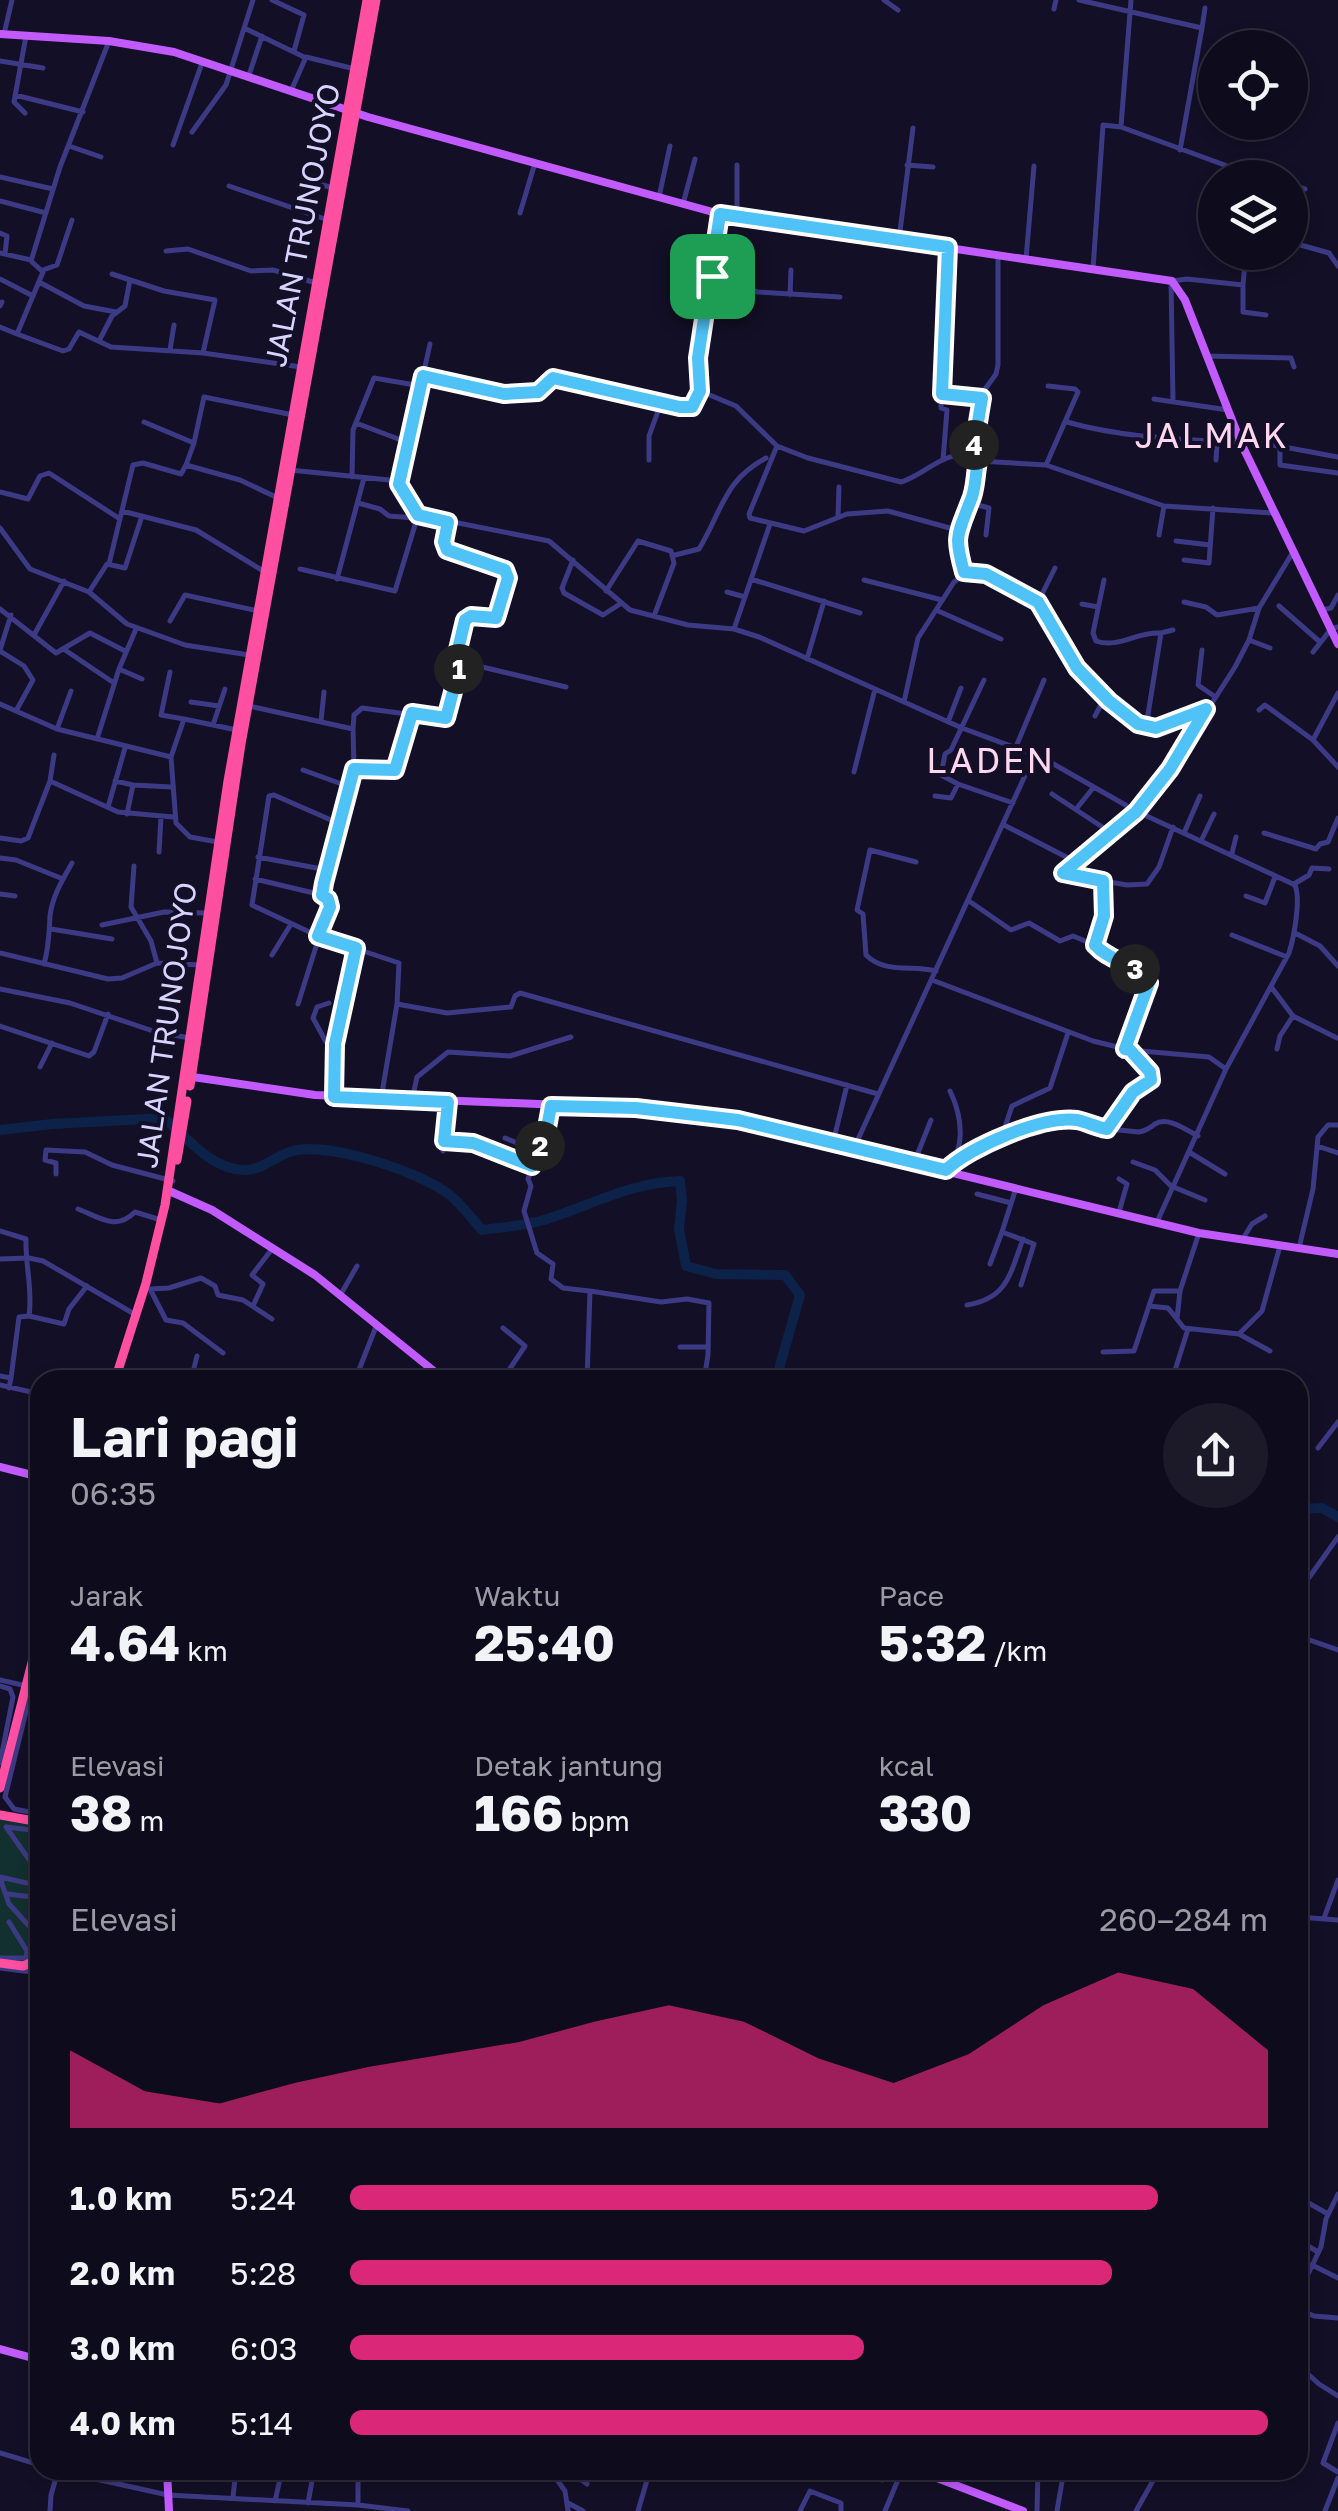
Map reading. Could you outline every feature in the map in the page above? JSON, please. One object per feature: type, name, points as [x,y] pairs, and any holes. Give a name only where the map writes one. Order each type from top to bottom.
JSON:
[{"type":"highway","name":"JALAN TRUNOJOYO","points":[[360,70],[367,0]]},
{"type":"highway","name":"JALAN TRUNOJOYO","points":[[211,914],[264,572],[278,498],[291,470],[293,415],[333,188],[376,0]]},
{"type":"highway","name":"JALAN TRUNOJOYO","points":[[137,1312],[147,1285],[192,1077],[218,842],[236,730],[291,470],[351,111]]},
{"type":"highway","points":[[118,1370],[137,1312]]},
{"type":"highway","points":[[0,1788],[30,1677]]},
{"type":"highway","points":[[0,1815],[30,1817]]},
{"type":"highway","points":[[0,1963],[30,1963]]},
{"type":"main road","points":[[2,34],[159,48],[386,122],[720,214],[1171,281],[1181,292],[1272,513],[1335,628],[1338,644]]},
{"type":"main road","points":[[192,1077],[334,1097],[694,1113],[754,1123],[1199,1233],[1338,1254]]},
{"type":"main road","points":[[170,1186],[273,1247],[341,1294],[433,1370]]},
{"type":"main road","points":[[0,1467],[30,1474]]},
{"type":"main road","points":[[23,1966],[30,1968]]},
{"type":"main road","points":[[0,2348],[30,2357]]},
{"type":"main road","points":[[168,2480],[168,2511]]},
{"type":"main road","points":[[943,2480],[1024,2511]]},
{"type":"street","points":[[2,34],[12,0]]},
{"type":"street","points":[[192,132],[223,90],[254,0]]},
{"type":"street","points":[[272,0],[304,15],[294,51]]},
{"type":"street","points":[[884,0],[898,10]]},
{"type":"street","points":[[1054,9],[1056,0]]},
{"type":"street","points":[[1080,0],[1202,28]]},
{"type":"street","points":[[1121,127],[1130,0]]},
{"type":"street","points":[[1180,150],[1205,8]]},
{"type":"street","points":[[244,28],[304,57],[360,70]]},
{"type":"street","points":[[25,112],[15,105],[15,95],[26,36]]},
{"type":"street","points":[[248,78],[262,36]]},
{"type":"street","points":[[32,260],[109,41]]},
{"type":"street","points":[[291,92],[304,57]]},
{"type":"street","points":[[0,61],[43,68]]},
{"type":"street","points":[[173,145],[203,62]]},
{"type":"street","points":[[15,95],[82,112]]},
{"type":"street","points":[[1093,270],[1104,125],[1121,127],[1209,160]]},
{"type":"street","points":[[899,240],[912,128]]},
{"type":"street","points":[[69,146],[101,156]]},
{"type":"street","points":[[659,197],[670,146]]},
{"type":"street","points":[[683,204],[695,159]]},
{"type":"street","points":[[520,212],[535,163]]},
{"type":"street","points":[[906,164],[933,167]]},
{"type":"street","points":[[737,165],[737,217]]},
{"type":"street","points":[[1026,259],[1034,166]]},
{"type":"street","points":[[0,177],[54,189]]},
{"type":"street","points":[[312,182],[333,188]]},
{"type":"street","points":[[228,186],[328,220]]},
{"type":"street","points":[[0,202],[46,213]]},
{"type":"street","points":[[423,376],[504,394],[538,392],[553,378],[690,408],[700,391],[698,358],[720,214]]},
{"type":"street","points":[[16,334],[44,270],[57,264],[72,220]]},
{"type":"street","points":[[0,233],[6,236],[2,253],[32,260],[44,270]]},
{"type":"street","points":[[943,460],[948,411],[941,408],[948,247]]},
{"type":"street","points":[[166,251],[188,249],[254,272],[274,270],[317,283]]},
{"type":"street","points":[[1308,249],[1329,253],[1338,266]]},
{"type":"street","points":[[964,572],[957,547],[958,530],[970,503],[982,398],[997,372],[998,255]]},
{"type":"street","points":[[790,295],[791,270]]},
{"type":"street","points":[[1245,270],[1243,312],[1266,315]]},
{"type":"street","points":[[112,274],[164,291],[215,300],[203,353]]},
{"type":"street","points":[[712,276],[730,278],[728,304]]},
{"type":"street","points":[[0,279],[33,296]]},
{"type":"street","points":[[99,342],[116,312],[125,306],[130,279]]},
{"type":"street","points":[[1173,401],[1171,281],[1244,285]]},
{"type":"street","points":[[39,282],[84,306],[116,312]]},
{"type":"street","points":[[731,285],[790,295],[840,297]]},
{"type":"street","points":[[170,350],[174,325]]},
{"type":"street","points":[[0,327],[64,351],[78,332],[118,348],[203,353],[301,368]]},
{"type":"street","points":[[399,484],[430,344]]},
{"type":"street","points":[[1206,356],[1291,358],[1294,366]]},
{"type":"street","points":[[352,477],[352,438],[375,378],[421,386]]},
{"type":"street","points":[[1046,464],[1068,422],[1078,391],[1048,386]]},
{"type":"street","points":[[700,391],[736,406],[777,446],[901,482],[959,454],[975,460],[1046,464],[1164,506],[1272,513]]},
{"type":"street","points":[[942,394],[982,398]]},
{"type":"street","points":[[89,592],[109,564],[133,464],[181,474],[194,443],[204,398],[293,415]]},
{"type":"street","points":[[1154,399],[1228,410]]},
{"type":"street","points":[[649,460],[649,436],[661,403]]},
{"type":"street","points":[[144,422],[194,443]]},
{"type":"street","points":[[1068,422],[1116,432],[1280,446],[1338,457]]},
{"type":"street","points":[[356,423],[409,443]]},
{"type":"street","points":[[1216,460],[1217,443]]},
{"type":"street","points":[[777,446],[769,457],[748,515],[752,519],[804,531],[838,516],[888,510],[958,530]]},
{"type":"street","points":[[1280,446],[1280,465],[1338,473]]},
{"type":"street","points":[[756,450],[769,457]]},
{"type":"street","points":[[606,591],[638,541],[674,555],[699,549],[740,474],[769,457]]},
{"type":"street","points":[[186,465],[240,480],[278,498]]},
{"type":"street","points":[[291,470],[389,480],[399,484],[417,516],[395,591],[300,569]]},
{"type":"street","points":[[0,492],[28,500],[40,476],[49,473],[121,515],[196,530],[264,572]]},
{"type":"street","points":[[337,579],[364,478]]},
{"type":"street","points":[[838,486],[838,516]]},
{"type":"street","points":[[358,503],[380,509],[391,517],[417,516],[549,541],[574,559],[620,604],[688,625],[734,629],[1034,756],[1136,812],[1294,884],[1298,892],[1295,933],[1287,957],[1226,1069],[1158,1222]]},
{"type":"street","points":[[970,503],[989,508],[986,536]]},
{"type":"street","points":[[1159,534],[1164,506]]},
{"type":"street","points":[[1184,560],[1209,563],[1213,508]]},
{"type":"street","points":[[109,564],[125,568],[141,518]]},
{"type":"street","points":[[448,522],[444,542],[447,550],[508,574],[498,616],[471,616],[465,620],[456,658],[566,687]]},
{"type":"street","points":[[734,629],[770,524]]},
{"type":"street","points":[[0,528],[30,569],[89,592],[118,620],[185,645],[250,656]]},
{"type":"street","points":[[1176,541],[1210,545]]},
{"type":"street","points":[[1173,827],[1159,868],[1146,884],[1064,874],[1136,812],[1170,769],[1249,640],[1259,608],[1293,552]]},
{"type":"street","points":[[654,616],[674,555]]},
{"type":"street","points":[[574,559],[564,593],[604,616],[620,604]]},
{"type":"street","points":[[1038,602],[1056,568]]},
{"type":"street","points":[[904,702],[918,638],[964,572]]},
{"type":"street","points":[[964,572],[986,574],[1038,602],[1077,668],[1127,717],[1146,727],[1176,722],[1206,709]]},
{"type":"street","points":[[751,579],[860,613]]},
{"type":"street","points":[[34,634],[64,580]]},
{"type":"street","points":[[864,580],[942,600]]},
{"type":"street","points":[[1104,580],[1093,636],[1100,643],[1116,644],[1136,635],[1173,630]]},
{"type":"street","points":[[728,592],[745,597]]},
{"type":"street","points":[[170,622],[185,596],[258,611]]},
{"type":"street","points":[[1322,610],[1331,608],[1338,596]]},
{"type":"street","points":[[806,660],[824,601]]},
{"type":"street","points":[[1184,602],[1206,607],[1217,615],[1259,608]]},
{"type":"street","points":[[1082,604],[1098,607]]},
{"type":"street","points":[[1279,606],[1320,642]]},
{"type":"street","points":[[0,609],[54,653],[91,633],[125,651]]},
{"type":"street","points":[[936,610],[1001,639]]},
{"type":"street","points":[[11,616],[0,650],[33,677],[16,712]]},
{"type":"street","points":[[1313,652],[1335,628]]},
{"type":"street","points":[[97,740],[118,669],[136,629]]},
{"type":"street","points":[[1146,727],[1161,633]]},
{"type":"street","points":[[1249,640],[1270,648]]},
{"type":"street","points":[[65,650],[114,684]]},
{"type":"street","points":[[1202,650],[1198,685],[1214,696]]},
{"type":"street","points":[[322,895],[354,769],[354,714],[360,709],[446,718],[461,662]]},
{"type":"street","points":[[118,669],[142,679]]},
{"type":"street","points":[[170,672],[161,714],[236,730]]},
{"type":"street","points":[[984,680],[951,750],[945,754],[941,774],[1013,803]]},
{"type":"street","points":[[1015,749],[1044,680]]},
{"type":"street","points":[[948,722],[961,688]]},
{"type":"street","points":[[854,772],[875,689]]},
{"type":"street","points":[[213,724],[225,690]]},
{"type":"street","points":[[57,729],[70,691]]},
{"type":"street","points":[[321,721],[324,692]]},
{"type":"street","points":[[1313,740],[1338,693]]},
{"type":"street","points":[[1095,716],[1105,697]]},
{"type":"street","points":[[191,702],[219,706]]},
{"type":"street","points":[[0,704],[57,729],[171,757]]},
{"type":"street","points":[[244,705],[353,729]]},
{"type":"street","points":[[1260,710],[1265,705],[1313,740],[1338,768]]},
{"type":"street","points":[[354,769],[395,770],[412,713]]},
{"type":"street","points":[[184,720],[171,757],[173,817],[190,838],[218,842]]},
{"type":"street","points":[[107,808],[125,748]]},
{"type":"street","points":[[0,838],[26,840],[50,781],[54,754]]},
{"type":"street","points":[[854,1148],[1034,756]]},
{"type":"street","points":[[303,770],[350,787]]},
{"type":"street","points":[[50,781],[127,814],[173,817]]},
{"type":"street","points":[[115,781],[171,787]]},
{"type":"street","points":[[935,796],[951,798],[958,784]]},
{"type":"street","points":[[127,814],[133,785]]},
{"type":"street","points":[[1077,808],[1094,788]]},
{"type":"street","points":[[1052,794],[1113,834]]},
{"type":"street","points":[[340,824],[269,796],[252,906],[318,936],[400,963],[381,1099]]},
{"type":"street","points":[[1184,832],[1200,796]]},
{"type":"street","points":[[1201,841],[1214,814]]},
{"type":"street","points":[[159,852],[161,817]]},
{"type":"street","points":[[1264,834],[1316,849],[1328,842],[1338,818]]},
{"type":"street","points":[[1004,825],[1076,862]]},
{"type":"street","points":[[1232,853],[1236,837]]},
{"type":"street","points":[[916,862],[870,850],[857,910],[863,914],[869,960],[893,968],[916,966],[936,971]]},
{"type":"street","points":[[258,857],[327,870]]},
{"type":"street","points":[[0,858],[63,878]]},
{"type":"street","points":[[44,964],[50,913],[72,863]]},
{"type":"street","points":[[134,866],[130,898],[157,963]]},
{"type":"street","points":[[1294,884],[1309,875],[1312,868],[1329,869]]},
{"type":"street","points":[[1246,896],[1265,902],[1275,877]]},
{"type":"street","points":[[255,879],[328,899],[330,907],[298,1004]]},
{"type":"street","points":[[1095,945],[1104,916],[1103,881]]},
{"type":"street","points":[[0,894],[16,896]]},
{"type":"street","points":[[969,901],[1011,930],[1029,923],[1060,941],[1073,936],[1148,978],[1149,990],[1127,1049]]},
{"type":"street","points":[[102,925],[164,912],[211,914]]},
{"type":"street","points":[[272,955],[291,924]]},
{"type":"street","points":[[51,930],[112,939]]},
{"type":"street","points":[[1295,933],[1320,946],[1338,966]]},
{"type":"street","points":[[1232,935],[1287,957]]},
{"type":"street","points":[[334,1097],[340,1016],[356,948]]},
{"type":"street","points":[[0,953],[114,979],[157,963],[205,965]]},
{"type":"street","points":[[932,980],[1068,1033],[1127,1049],[1209,1057],[1226,1069]]},
{"type":"street","points":[[1272,988],[1293,1016],[1337,1038]]},
{"type":"street","points":[[0,989],[195,1039]]},
{"type":"street","points":[[397,1004],[453,1012],[510,1007],[520,993],[878,1094]]},
{"type":"street","points":[[330,1003],[317,1007],[313,1018],[326,1042],[336,1048]]},
{"type":"street","points":[[0,1026],[91,1056],[108,1014]]},
{"type":"street","points":[[1277,1050],[1280,1036],[1293,1016]]},
{"type":"street","points":[[1002,1136],[1012,1106],[1050,1088],[1068,1033]]},
{"type":"street","points":[[412,1100],[417,1077],[448,1052],[510,1056],[570,1038]]},
{"type":"street","points":[[40,1067],[52,1042]]},
{"type":"street","points":[[1107,1129],[1133,1092],[1151,1080],[1150,1072],[1127,1049]]},
{"type":"street","points":[[832,1143],[847,1085]]},
{"type":"street","points":[[950,1091],[960,1115],[956,1160]]},
{"type":"street","points":[[443,1150],[448,1102]]},
{"type":"street","points":[[551,1106],[549,1124],[532,1166],[524,1211],[537,1254],[552,1262],[551,1279],[563,1288],[661,1302],[687,1298],[707,1302],[705,1370]]},
{"type":"street","points":[[914,1163],[931,1120]]},
{"type":"street","points":[[946,1170],[956,1160],[1002,1136],[1066,1120],[1107,1129],[1146,1131],[1165,1122],[1198,1136]]},
{"type":"street","points":[[1298,1248],[1313,1189],[1316,1146],[1323,1128],[1338,1126]]},
{"type":"street","points":[[505,1138],[538,1151]]},
{"type":"street","points":[[444,1141],[473,1143],[532,1166]]},
{"type":"street","points":[[1316,1146],[1338,1153]]},
{"type":"street","points":[[56,1174],[57,1164],[45,1160],[46,1150],[86,1152],[170,1186]]},
{"type":"street","points":[[1189,1152],[1225,1174]]},
{"type":"street","points":[[1134,1162],[1161,1173],[1171,1186],[1205,1200]]},
{"type":"street","points":[[1119,1179],[1127,1184],[1119,1212]]},
{"type":"street","points":[[990,1264],[1016,1188]]},
{"type":"street","points":[[978,1194],[1011,1203]]},
{"type":"street","points":[[78,1209],[117,1223],[125,1222],[135,1212],[161,1220]]},
{"type":"street","points":[[1242,1240],[1252,1224],[1265,1216]]},
{"type":"street","points":[[0,1231],[25,1238],[24,1258],[31,1293],[29,1316]]},
{"type":"street","points":[[1002,1232],[1035,1245],[1021,1285]]},
{"type":"street","points":[[1177,1322],[1180,1291],[1199,1233]]},
{"type":"street","points":[[967,1306],[987,1300],[1006,1284],[1023,1239]]},
{"type":"street","points":[[1239,1334],[1262,1311],[1280,1246]]},
{"type":"street","points":[[253,1306],[263,1283],[252,1274],[273,1247]]},
{"type":"street","points":[[0,1259],[24,1258],[53,1266],[137,1312]]},
{"type":"street","points":[[341,1294],[358,1266]]},
{"type":"street","points":[[147,1285],[168,1288],[201,1278],[215,1286],[218,1295],[243,1300],[272,1319]]},
{"type":"street","points":[[147,1285],[166,1320],[184,1323],[223,1353]]},
{"type":"street","points":[[10,1388],[19,1317],[64,1324],[68,1309],[87,1286]]},
{"type":"street","points":[[587,1370],[590,1291]]},
{"type":"street","points":[[1103,1352],[1136,1349],[1154,1291],[1180,1291]]},
{"type":"street","points":[[1149,1306],[1168,1308],[1177,1322],[1188,1329],[1239,1334],[1270,1351]]},
{"type":"street","points":[[359,1370],[377,1324]]},
{"type":"street","points":[[503,1328],[526,1346],[510,1370]]},
{"type":"street","points":[[1175,1370],[1188,1329]]},
{"type":"street","points":[[680,1347],[708,1347]]},
{"type":"street","points":[[194,1370],[197,1356]]},
{"type":"street","points":[[0,1376],[10,1378]]},
{"type":"street","points":[[0,1386],[30,1392]]},
{"type":"street","points":[[1318,1448],[1338,1422]]},
{"type":"street","points":[[1308,1578],[1338,1537]]},
{"type":"street","points":[[1308,1640],[1338,1650]]},
{"type":"street","points":[[0,1683],[28,1686],[5,1798],[14,1809],[30,1815]]},
{"type":"street","points":[[0,1683],[10,1689],[13,1697],[0,1763]]},
{"type":"street","points":[[6,1828],[30,1830]]},
{"type":"street","points":[[0,1834],[6,1828]]},
{"type":"street","points":[[6,1828],[30,1861]]},
{"type":"street","points":[[30,1884],[0,1878],[9,1904],[30,1927]]},
{"type":"street","points":[[1324,1918],[1338,1880]]},
{"type":"street","points":[[8,1894],[30,1897]]},
{"type":"street","points":[[1308,1917],[1338,1920]]},
{"type":"street","points":[[0,1963],[27,1955],[10,1922]]},
{"type":"street","points":[[0,1963],[30,1968]]},
{"type":"street","points":[[1308,2274],[1338,2194]]},
{"type":"street","points":[[1308,2203],[1328,2214]]},
{"type":"street","points":[[1308,2246],[1318,2252]]},
{"type":"street","points":[[1312,2265],[1338,2278]]},
{"type":"street","points":[[1308,2313],[1338,2318]]},
{"type":"street","points":[[1308,2371],[1337,2393]]},
{"type":"street","points":[[1326,2511],[1334,2499],[1338,2475],[1323,2463],[1338,2423]]},
{"type":"street","points":[[0,2453],[30,2463]]},
{"type":"street","points":[[50,2511],[55,2480]]},
{"type":"street","points":[[94,2480],[168,2495],[408,2511]]},
{"type":"street","points":[[232,2497],[235,2480]]},
{"type":"street","points":[[276,2500],[280,2480]]},
{"type":"street","points":[[308,2503],[312,2480]]},
{"type":"street","points":[[358,2480],[358,2505]]},
{"type":"street","points":[[559,2480],[568,2507],[583,2511]]},
{"type":"street","points":[[562,2484],[564,2480]]},
{"type":"street","points":[[581,2480],[587,2484]]},
{"type":"street","points":[[638,2511],[647,2480]]},
{"type":"street","points":[[885,2511],[898,2480]]},
{"type":"street","points":[[1037,2511],[1038,2480]]},
{"type":"street","points":[[1057,2511],[1062,2480]]},
{"type":"street","points":[[1136,2511],[1153,2480]]},
{"type":"street","points":[[800,2511],[808,2491],[841,2502],[841,2511]]},
{"type":"green space","points":[[0,1817],[30,1822],[30,1964],[0,1962]]},
{"type":"waterway","points":[[0,1130],[164,1118],[212,1159],[247,1170],[297,1150],[333,1151],[399,1169],[438,1187],[482,1230],[536,1222],[628,1190],[680,1181],[679,1229],[686,1266],[716,1274],[785,1275],[800,1295],[780,1370]]},
{"type":"waterway","points":[[1308,1509],[1322,1508],[1338,1517]]},
{"type":"district","name":"JALMAK","points":[[1212,435]]},
{"type":"district","name":"LADEN","points":[[991,760]]},
{"type":"route","points":[[720,214],[948,247],[942,394],[982,398],[972,458],[978,462],[974,491],[958,530],[957,547],[964,572],[986,574],[1038,602],[1077,668],[1138,724],[1156,728],[1206,709],[1170,769],[1136,812],[1063,873],[1103,881],[1104,916],[1095,945],[1108,957],[1145,975],[1149,983],[1125,1049],[1150,1072],[1151,1080],[1133,1092],[1107,1129],[1066,1120],[1016,1130],[956,1160],[946,1170],[738,1120],[636,1108],[551,1106],[546,1133],[532,1166],[473,1143],[444,1141],[448,1102],[334,1097],[335,1044],[356,948],[318,936],[330,907],[322,895],[324,883],[354,769],[395,770],[412,713],[446,718],[461,662],[456,658],[465,620],[471,616],[498,616],[508,578],[505,570],[447,550],[444,542],[448,522],[418,515],[399,484],[423,376],[504,394],[538,392],[553,378],[690,408],[700,391],[698,358],[712,276],[720,214]]}]
